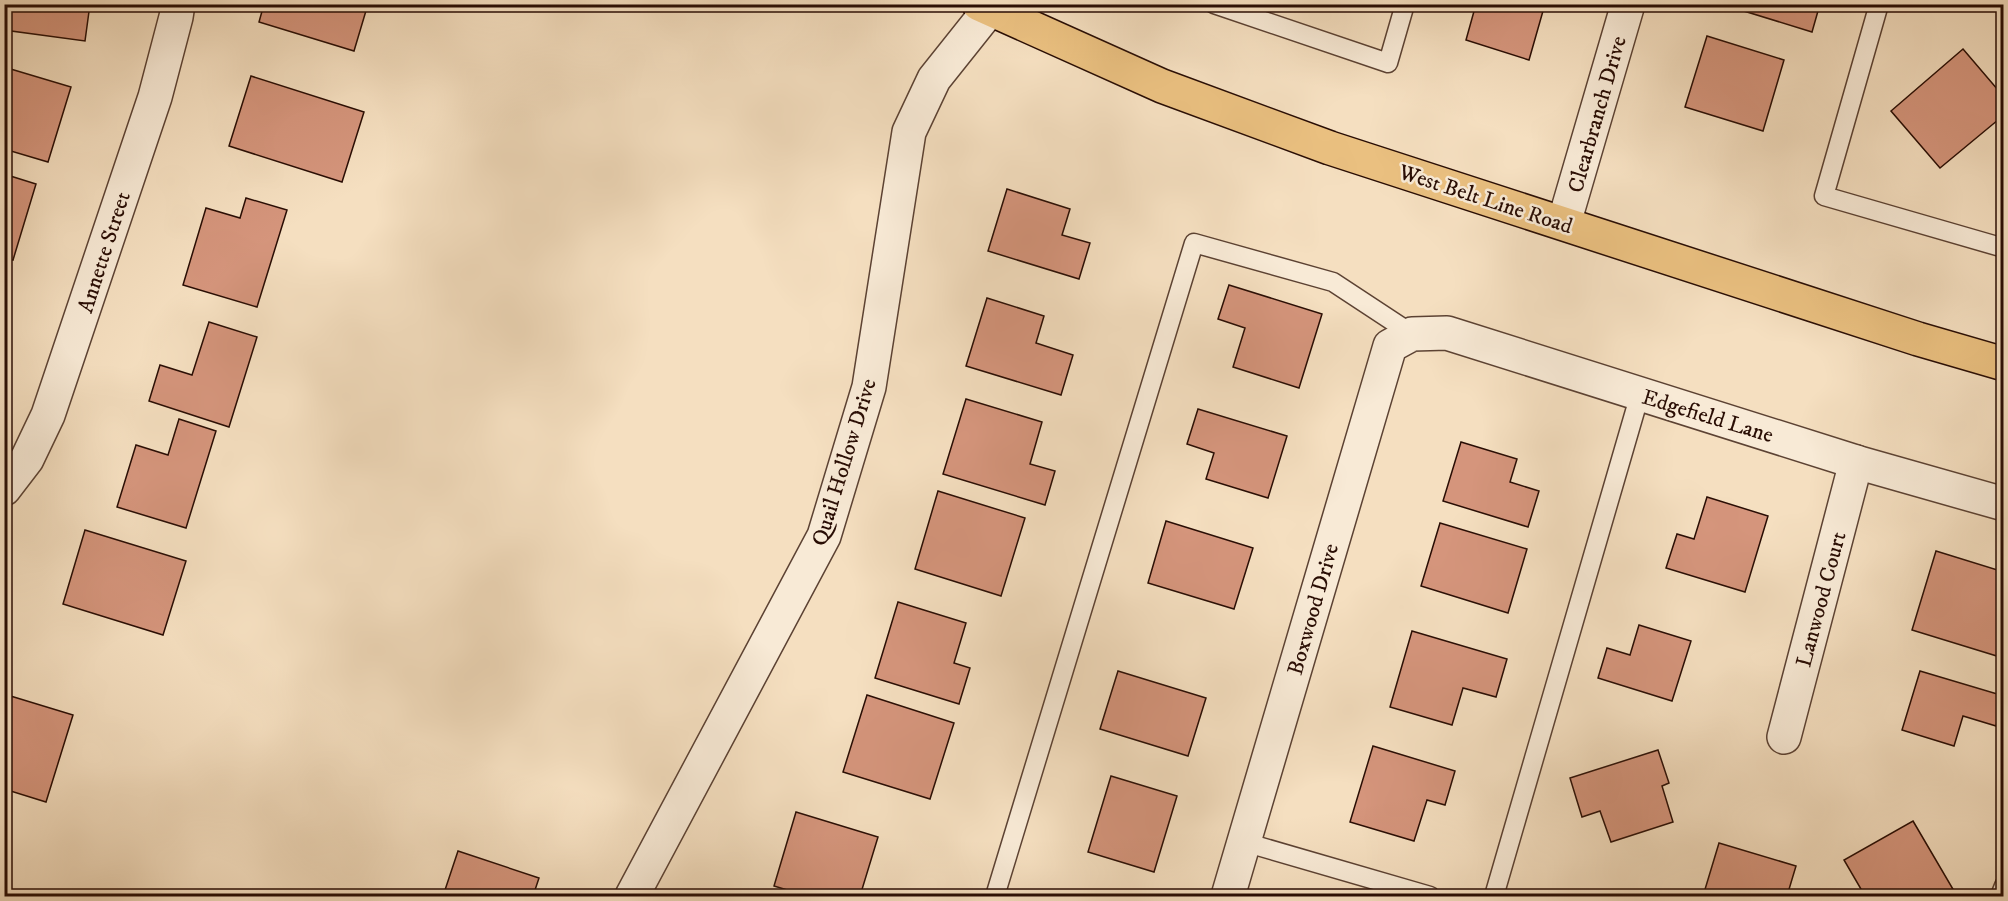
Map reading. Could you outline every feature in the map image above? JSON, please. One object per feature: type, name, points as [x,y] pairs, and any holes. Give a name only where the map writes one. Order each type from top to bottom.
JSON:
[{"type":"main road","name":"West Belt Line Road","points":[[984,7],[1173,91],[1330,148],[1918,339],[2004,364]]},
{"type":"street","name":"Annette Street","points":[[4,489],[27,459],[48,415],[155,97],[177,17],[178,4]]},
{"type":"street","name":"Clearbranch Drive","points":[[1564,224],[1629,4]]},
{"type":"street","name":"Quail Hollow Drive","points":[[632,897],[824,536],[869,387],[909,132],[934,78],[984,7]]},
{"type":"street","name":"Edgefield Lane","points":[[1412,334],[1447,333],[1856,462],[2004,504]]},
{"type":"street","name":"Boxwood Drive","points":[[1228,897],[1390,346],[1412,334]]},
{"type":"street","name":"Lanwood Court","points":[[1784,737],[1856,462]]},
{"type":"lane","points":[[1214,4],[1388,63],[1405,4]]},
{"type":"lane","points":[[1879,4],[1824,196],[2004,248]]},
{"type":"lane","points":[[995,897],[1194,243],[1333,282],[1412,334]]},
{"type":"lane","points":[[1494,897],[1640,394]]},
{"type":"lane","points":[[1244,842],[1430,897]]},
{"type":"lane","points":[[2000,897],[2004,886]]},
{"type":"building","points":[[4,4],[90,4],[85,41],[4,30]]},
{"type":"building","points":[[264,4],[368,4],[354,51],[259,22]]},
{"type":"building","points":[[1476,4],[1545,4],[1529,60],[1466,40]]},
{"type":"building","points":[[1721,4],[1820,4],[1812,32]]},
{"type":"building","points":[[1707,36],[1784,60],[1763,131],[1685,107]]},
{"type":"building","points":[[1963,49],[2004,97],[2004,115],[1940,168],[1891,111]]},
{"type":"building","points":[[4,67],[71,87],[48,162],[4,149]]},
{"type":"building","points":[[251,76],[364,112],[342,182],[229,146]]},
{"type":"building","points":[[4,174],[36,184],[13,260],[4,258]]},
{"type":"building","points":[[1007,189],[1070,209],[1062,235],[1090,243],[1079,279],[988,251]]},
{"type":"building","points":[[246,198],[287,210],[257,307],[183,285],[206,208],[240,218]]},
{"type":"building","points":[[1229,285],[1322,314],[1299,388],[1233,367],[1245,328],[1218,319]]},
{"type":"building","points":[[987,298],[1044,316],[1036,343],[1073,355],[1061,395],[966,366]]},
{"type":"building","points":[[209,322],[257,337],[229,427],[149,401],[160,365],[192,375]]},
{"type":"building","points":[[966,399],[1042,422],[1030,464],[1055,471],[1045,505],[943,474]]},
{"type":"building","points":[[1198,409],[1287,436],[1268,498],[1206,479],[1214,453],[1187,444]]},
{"type":"building","points":[[179,419],[216,431],[186,528],[117,507],[136,445],[168,455]]},
{"type":"building","points":[[1461,442],[1517,459],[1510,482],[1539,491],[1528,527],[1443,501]]},
{"type":"building","points":[[938,491],[1025,518],[1001,596],[915,569]]},
{"type":"building","points":[[1707,497],[1768,516],[1745,592],[1666,568],[1677,534],[1694,539]]},
{"type":"building","points":[[1166,521],[1253,548],[1234,609],[1148,583]]},
{"type":"building","points":[[1440,523],[1527,549],[1508,613],[1421,586]]},
{"type":"building","points":[[85,530],[186,561],[163,635],[63,604]]},
{"type":"building","points":[[1936,551],[2004,572],[2004,645],[2000,657],[1912,630]]},
{"type":"building","points":[[898,602],[966,623],[954,663],[970,668],[959,704],[875,678]]},
{"type":"building","points":[[1639,625],[1691,641],[1672,701],[1598,678],[1607,648],[1630,655]]},
{"type":"building","points":[[1412,631],[1507,659],[1496,697],[1463,688],[1452,725],[1390,707]]},
{"type":"building","points":[[1118,671],[1206,698],[1188,756],[1100,729]]},
{"type":"building","points":[[1920,671],[2004,696],[1996,726],[1963,716],[1954,746],[1902,730]]},
{"type":"building","points":[[4,694],[73,715],[46,802],[4,789]]},
{"type":"building","points":[[867,695],[954,723],[930,799],[843,772]]},
{"type":"building","points":[[1373,746],[1455,771],[1445,805],[1427,800],[1414,841],[1350,822]]},
{"type":"building","points":[[1658,750],[1669,783],[1662,786],[1673,822],[1611,842],[1600,811],[1582,817],[1570,778]]},
{"type":"building","points":[[1111,776],[1177,796],[1154,872],[1088,852]]},
{"type":"building","points":[[796,812],[878,837],[860,896],[807,896],[774,886]]},
{"type":"building","points":[[1913,821],[1957,896],[1865,896],[1844,860]]},
{"type":"building","points":[[1719,843],[1796,866],[1787,896],[1703,896]]},
{"type":"building","points":[[458,851],[539,878],[533,896],[443,896]]}]
